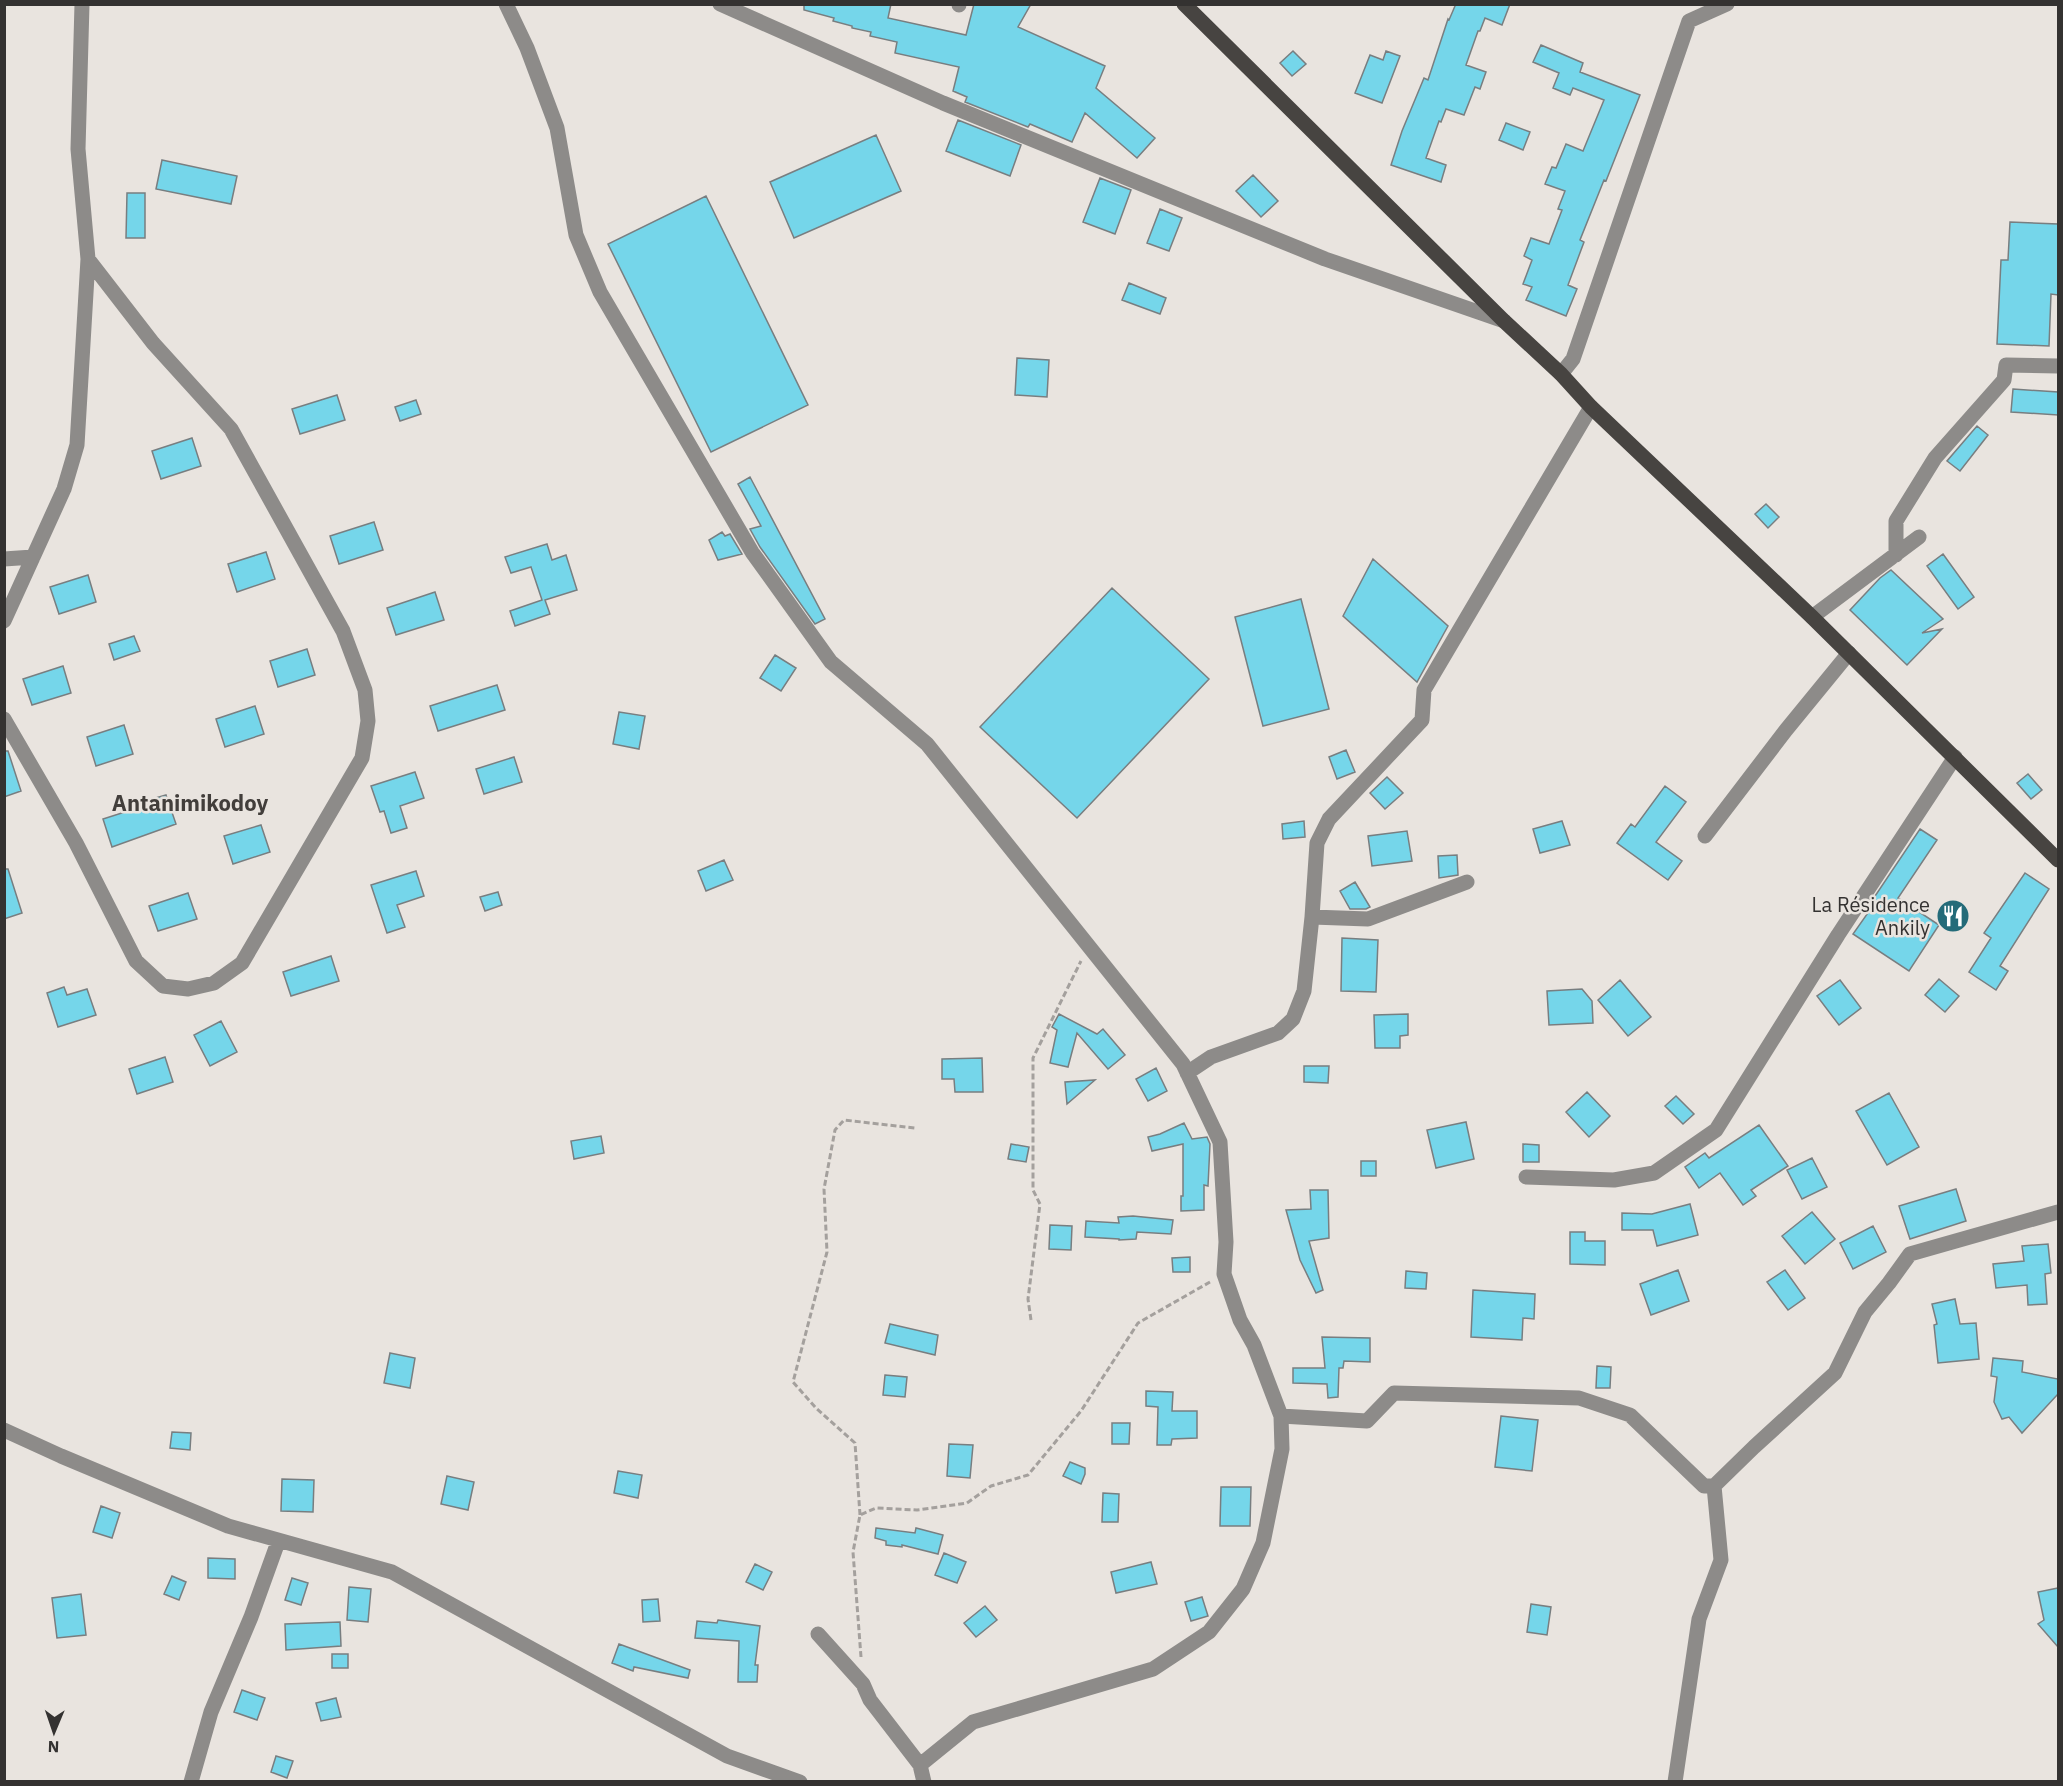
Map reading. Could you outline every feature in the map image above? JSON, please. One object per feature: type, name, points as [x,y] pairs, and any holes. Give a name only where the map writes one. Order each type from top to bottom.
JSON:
[{"type":"main road","points":[[1184,4],[1504,321],[1812,617],[2058,860]]},
{"type":"street","points":[[4,621],[64,489],[77,445],[88,259],[78,149],[82,4]]},
{"type":"street","points":[[506,4],[527,48],[557,128],[576,235],[600,292],[752,552],[831,662],[927,744],[1183,1064],[1220,1142],[1226,1242],[1224,1274],[1240,1320],[1254,1345],[1281,1416],[1282,1449],[1263,1543],[1243,1589],[1209,1632],[1153,1669],[973,1722],[920,1765]]},
{"type":"street","points":[[720,4],[943,103],[1325,259],[1504,321]]},
{"type":"street","points":[[1561,374],[1573,359],[1689,21],[1727,4]]},
{"type":"street","points":[[4,719],[76,843],[136,961],[163,987],[188,989],[214,983],[242,963],[362,758],[368,721],[365,690],[338,621],[231,429],[153,343],[88,259]]},
{"type":"street","points":[[1896,555],[1896,521],[1935,458],[2004,380],[2006,365],[2058,366]]},
{"type":"street","points":[[1186,1072],[1211,1057],[1278,1033],[1293,1019],[1304,992],[1317,843],[1329,819],[1422,720],[1424,690],[1591,406]]},
{"type":"street","points":[[1812,617],[1919,537]]},
{"type":"street","points":[[4,559],[33,557]]},
{"type":"street","points":[[1705,836],[1786,730],[1849,653]]},
{"type":"street","points":[[1526,1177],[1614,1180],[1654,1173],[1716,1130],[1838,935],[1955,757]]},
{"type":"street","points":[[1312,917],[1368,919],[1467,882]]},
{"type":"street","points":[[1281,1416],[1367,1421],[1394,1393],[1579,1398],[1630,1415],[1704,1486],[1714,1486],[1835,1373],[1865,1312],[1910,1254],[2058,1212]]},
{"type":"street","points":[[4,1430],[228,1526],[278,1542],[392,1572],[727,1756],[800,1782]]},
{"type":"street","points":[[1675,1782],[1699,1619],[1721,1560],[1714,1486]]},
{"type":"street","points":[[191,1782],[211,1712],[251,1617],[278,1542]]},
{"type":"street","points":[[818,1634],[863,1684],[870,1701],[920,1765],[924,1782]]},
{"type":"path","points":[[1031,1320],[1028,1299],[1040,1204],[1033,1190],[1033,1058],[1088,946]]},
{"type":"path","points":[[863,1684],[853,1552],[860,1515],[855,1443],[816,1408],[794,1382],[827,1252],[824,1189],[835,1130],[844,1120],[915,1128]]},
{"type":"path","points":[[860,1515],[876,1508],[917,1510],[967,1503],[992,1486],[1028,1475],[1081,1411],[1138,1323],[1224,1274]]},
{"type":"building","points":[[804,4],[891,4],[888,18],[966,35],[974,4],[1031,4],[1018,27],[1105,66],[1096,88],[1155,138],[1137,158],[1085,113],[1072,142],[1030,124],[1028,127],[965,102],[967,97],[953,91],[959,67],[895,53],[897,42],[870,36],[871,32],[852,28],[852,26],[833,21],[834,18],[804,10]]},
{"type":"building","points":[[1453,4],[1510,4],[1502,25],[1485,18],[1466,65],[1486,72],[1480,89],[1475,87],[1464,115],[1446,109],[1441,122],[1439,121],[1426,158],[1446,165],[1441,182],[1391,165],[1424,78],[1428,80],[1448,19],[1455,6]]},
{"type":"building","points":[[1541,45],[1583,63],[1580,72],[1640,95],[1580,240],[1584,242],[1568,285],[1577,289],[1566,316],[1526,300],[1532,287],[1523,284],[1532,260],[1524,256],[1531,238],[1549,244],[1562,210],[1558,209],[1565,191],[1545,184],[1552,167],[1556,168],[1566,144],[1583,151],[1604,100],[1573,88],[1570,95],[1553,88],[1559,73],[1533,62]]},
{"type":"building","points":[[1293,51],[1306,64],[1292,76],[1280,63]]},
{"type":"building","points":[[1386,51],[1400,56],[1382,103],[1355,93],[1370,55],[1383,60]]},
{"type":"building","points":[[958,120],[1021,145],[1010,176],[946,151]]},
{"type":"building","points":[[1506,123],[1530,132],[1523,150],[1499,140]]},
{"type":"building","points":[[876,135],[901,191],[794,238],[770,182]]},
{"type":"building","points":[[162,160],[237,176],[231,204],[156,189]]},
{"type":"building","points":[[1253,175],[1278,201],[1261,217],[1236,191]]},
{"type":"building","points":[[1100,178],[1131,190],[1115,234],[1083,222]]},
{"type":"building","points":[[127,193],[145,193],[145,238],[126,238]]},
{"type":"building","points":[[706,196],[808,405],[711,452],[608,244]]},
{"type":"building","points":[[1160,209],[1182,218],[1169,251],[1147,243]]},
{"type":"building","points":[[2010,222],[2058,224],[2058,295],[2051,294],[2049,346],[1997,344],[2001,260],[2008,260]]},
{"type":"building","points":[[1129,283],[1166,298],[1160,314],[1122,300]]},
{"type":"building","points":[[1017,358],[1049,360],[1047,397],[1015,395]]},
{"type":"building","points":[[2013,389],[2058,392],[2058,415],[2011,412]]},
{"type":"building","points":[[337,395],[345,420],[300,434],[292,409]]},
{"type":"building","points":[[416,400],[421,414],[400,421],[395,407]]},
{"type":"building","points":[[1977,426],[1988,435],[1960,471],[1947,461]]},
{"type":"building","points":[[192,438],[201,466],[161,479],[152,451]]},
{"type":"building","points":[[750,477],[825,619],[815,624],[760,547],[750,529],[761,526],[738,484]]},
{"type":"building","points":[[1766,504],[1779,517],[1768,528],[1755,514]]},
{"type":"building","points":[[374,522],[383,550],[339,564],[330,536]]},
{"type":"building","points":[[722,532],[725,536],[730,534],[742,554],[718,560],[709,540]]},
{"type":"building","points":[[547,544],[552,560],[566,555],[577,590],[545,600],[550,614],[515,626],[510,611],[542,600],[531,567],[511,573],[505,557]]},
{"type":"building","points":[[266,552],[275,579],[237,592],[228,564]]},
{"type":"building","points":[[1943,554],[1974,597],[1958,609],[1927,566]]},
{"type":"building","points":[[1373,559],[1448,626],[1417,682],[1343,616]]},
{"type":"building","points":[[1891,570],[1943,619],[1922,633],[1942,629],[1907,665],[1850,610],[1880,578]]},
{"type":"building","points":[[88,575],[96,602],[59,614],[50,587]]},
{"type":"building","points":[[1112,588],[1209,679],[1077,818],[980,727]]},
{"type":"building","points":[[435,592],[444,620],[396,635],[387,608]]},
{"type":"building","points":[[1301,599],[1329,709],[1263,726],[1235,617]]},
{"type":"building","points":[[134,636],[140,651],[114,660],[109,644]]},
{"type":"building","points":[[307,649],[315,675],[278,687],[270,661]]},
{"type":"building","points":[[775,655],[796,668],[781,691],[760,678]]},
{"type":"building","points":[[63,666],[71,693],[32,705],[23,679]]},
{"type":"building","points":[[497,685],[505,710],[438,731],[430,706]]},
{"type":"building","points":[[255,706],[264,734],[225,747],[216,719]]},
{"type":"building","points":[[619,712],[645,716],[639,749],[613,744]]},
{"type":"building","points":[[124,725],[133,754],[96,766],[87,737]]},
{"type":"building","points":[[1346,750],[1355,772],[1337,779],[1329,757]]},
{"type":"building","points":[[4,751],[8,751],[21,791],[4,797]]},
{"type":"building","points":[[514,757],[522,782],[484,794],[476,769]]},
{"type":"building","points":[[415,772],[424,798],[400,806],[407,828],[391,833],[384,811],[380,812],[371,786]]},
{"type":"building","points":[[2028,774],[2042,790],[2031,799],[2017,783]]},
{"type":"building","points":[[1387,777],[1403,793],[1385,809],[1370,793]]},
{"type":"building","points":[[1665,786],[1686,802],[1656,842],[1682,861],[1668,880],[1617,843],[1631,824],[1635,827]]},
{"type":"building","points":[[166,795],[176,824],[112,847],[103,819],[153,803],[152,799]]},
{"type":"building","points":[[1304,821],[1305,837],[1283,839],[1282,824]]},
{"type":"building","points":[[1562,821],[1570,845],[1540,853],[1533,829]]},
{"type":"building","points":[[261,825],[270,852],[233,864],[224,836]]},
{"type":"building","points":[[1920,829],[1937,840],[1898,898],[1939,925],[1909,971],[1853,934],[1870,910],[1867,908]]},
{"type":"building","points":[[1407,831],[1412,861],[1372,866],[1368,836]]},
{"type":"building","points":[[1457,855],[1458,875],[1439,878],[1438,856]]},
{"type":"building","points":[[724,860],[733,880],[706,891],[698,871]]},
{"type":"building","points":[[4,869],[8,869],[22,913],[4,919]]},
{"type":"building","points":[[416,871],[424,896],[397,905],[405,927],[387,933],[371,885]]},
{"type":"building","points":[[2025,873],[2049,889],[2000,966],[2008,971],[1996,990],[1969,972],[1991,938],[1984,933]]},
{"type":"building","points":[[1355,882],[1370,907],[1366,909],[1350,909],[1340,891]]},
{"type":"building","points":[[498,892],[502,905],[485,911],[480,897]]},
{"type":"building","points":[[188,893],[197,919],[158,931],[149,906]]},
{"type":"building","points":[[1342,938],[1378,940],[1376,992],[1341,991]]},
{"type":"building","points":[[331,956],[339,981],[291,996],[283,972]]},
{"type":"building","points":[[1939,979],[1959,996],[1945,1012],[1925,995]]},
{"type":"building","points":[[1620,980],[1651,1017],[1628,1036],[1598,1000]]},
{"type":"building","points":[[1840,980],[1861,1008],[1839,1025],[1817,996]]},
{"type":"building","points":[[64,987],[67,995],[87,989],[96,1015],[58,1027],[47,993]]},
{"type":"building","points":[[1582,989],[1592,1001],[1593,1023],[1549,1025],[1547,991]]},
{"type":"building","points":[[1059,1014],[1097,1034],[1103,1029],[1125,1055],[1108,1069],[1077,1033],[1068,1067],[1050,1063],[1057,1030],[1052,1027]]},
{"type":"building","points":[[1408,1014],[1408,1035],[1400,1036],[1400,1048],[1375,1048],[1374,1015]]},
{"type":"building","points":[[221,1021],[237,1052],[210,1066],[194,1035]]},
{"type":"building","points":[[165,1057],[173,1082],[137,1094],[129,1069]]},
{"type":"building","points":[[982,1058],[983,1092],[955,1092],[954,1079],[942,1079],[942,1059]]},
{"type":"building","points":[[1304,1066],[1329,1066],[1328,1083],[1304,1082]]},
{"type":"building","points":[[1156,1068],[1167,1091],[1148,1101],[1136,1079]]},
{"type":"building","points":[[1095,1080],[1067,1104],[1065,1082]]},
{"type":"building","points":[[1587,1092],[1610,1116],[1589,1137],[1566,1112]]},
{"type":"building","points":[[1889,1093],[1919,1147],[1887,1165],[1856,1111]]},
{"type":"building","points":[[1676,1096],[1694,1114],[1683,1124],[1665,1106]]},
{"type":"building","points":[[1466,1122],[1474,1159],[1436,1168],[1427,1130]]},
{"type":"building","points":[[1184,1123],[1192,1139],[1207,1137],[1210,1144],[1208,1186],[1204,1185],[1204,1210],[1181,1211],[1183,1144],[1152,1151],[1148,1137]]},
{"type":"building","points":[[1759,1125],[1788,1166],[1751,1190],[1756,1196],[1743,1205],[1720,1173],[1699,1188],[1685,1167],[1705,1153],[1709,1158]]},
{"type":"building","points":[[601,1136],[604,1153],[574,1159],[571,1141]]},
{"type":"building","points":[[1011,1144],[1029,1147],[1026,1162],[1008,1159]]},
{"type":"building","points":[[1523,1144],[1539,1145],[1539,1162],[1523,1162]]},
{"type":"building","points":[[1812,1158],[1827,1187],[1802,1199],[1787,1170]]},
{"type":"building","points":[[1361,1161],[1376,1161],[1376,1176],[1361,1176]]},
{"type":"building","points":[[1956,1189],[1966,1221],[1910,1239],[1899,1206]]},
{"type":"building","points":[[1310,1190],[1328,1190],[1329,1238],[1309,1241],[1323,1290],[1316,1293],[1300,1260],[1286,1210],[1311,1209]]},
{"type":"building","points":[[1690,1204],[1698,1235],[1657,1246],[1653,1230],[1622,1230],[1622,1213],[1652,1214]]},
{"type":"building","points":[[1812,1212],[1835,1239],[1805,1264],[1782,1236]]},
{"type":"building","points":[[1133,1216],[1173,1220],[1171,1234],[1137,1232],[1136,1239],[1119,1240],[1085,1237],[1086,1221],[1119,1223],[1118,1217]]},
{"type":"building","points":[[1050,1225],[1072,1226],[1071,1250],[1049,1249]]},
{"type":"building","points":[[1873,1226],[1886,1252],[1853,1269],[1840,1243]]},
{"type":"building","points":[[1570,1232],[1585,1232],[1585,1241],[1605,1241],[1605,1265],[1570,1264]]},
{"type":"building","points":[[2048,1244],[2051,1273],[2045,1274],[2047,1304],[2028,1305],[2027,1285],[1996,1288],[1993,1264],[2024,1261],[2022,1246]]},
{"type":"building","points":[[1190,1257],[1190,1272],[1173,1272],[1172,1258]]},
{"type":"building","points":[[1678,1270],[1689,1301],[1651,1315],[1640,1284]]},
{"type":"building","points":[[1785,1270],[1805,1298],[1788,1310],[1767,1282]]},
{"type":"building","points":[[1406,1271],[1427,1273],[1426,1289],[1405,1288]]},
{"type":"building","points":[[1473,1290],[1535,1294],[1534,1319],[1523,1318],[1522,1340],[1471,1337]]},
{"type":"building","points":[[1955,1299],[1960,1324],[1976,1323],[1979,1359],[1938,1363],[1934,1325],[1937,1324],[1932,1304]]},
{"type":"building","points":[[890,1324],[938,1335],[935,1355],[885,1343]]},
{"type":"building","points":[[1322,1337],[1370,1338],[1370,1362],[1344,1361],[1343,1368],[1339,1368],[1338,1397],[1328,1398],[1327,1384],[1293,1383],[1293,1368],[1325,1368]]},
{"type":"building","points":[[390,1353],[415,1358],[410,1388],[384,1383]]},
{"type":"building","points":[[1993,1358],[2023,1361],[2022,1372],[2058,1379],[2058,1394],[2022,1433],[2009,1417],[2002,1419],[1994,1402],[1997,1377],[1991,1376]]},
{"type":"building","points":[[1597,1366],[1611,1367],[1610,1388],[1596,1388]]},
{"type":"building","points":[[885,1375],[907,1377],[905,1397],[883,1395]]},
{"type":"building","points":[[1146,1391],[1173,1392],[1172,1411],[1197,1411],[1197,1438],[1172,1439],[1171,1445],[1157,1445],[1158,1407],[1146,1406]]},
{"type":"building","points":[[1501,1416],[1538,1420],[1532,1471],[1495,1467]]},
{"type":"building","points":[[1112,1423],[1130,1423],[1129,1444],[1112,1444]]},
{"type":"building","points":[[172,1432],[191,1433],[190,1450],[170,1448]]},
{"type":"building","points":[[949,1444],[973,1445],[970,1478],[947,1476]]},
{"type":"building","points":[[1070,1462],[1085,1468],[1081,1484],[1063,1476]]},
{"type":"building","points":[[618,1471],[642,1475],[638,1498],[614,1493]]},
{"type":"building","points":[[447,1476],[474,1482],[468,1510],[441,1504]]},
{"type":"building","points":[[282,1479],[314,1480],[313,1512],[281,1511]]},
{"type":"building","points":[[1221,1487],[1251,1487],[1250,1526],[1220,1526]]},
{"type":"building","points":[[1103,1493],[1119,1494],[1118,1522],[1102,1522]]},
{"type":"building","points":[[101,1506],[120,1513],[112,1538],[93,1532]]},
{"type":"building","points":[[876,1528],[915,1533],[916,1528],[943,1535],[938,1554],[902,1545],[902,1547],[886,1545],[886,1541],[875,1538]]},
{"type":"building","points":[[944,1553],[966,1562],[957,1583],[935,1575]]},
{"type":"building","points":[[208,1558],[235,1559],[235,1579],[208,1578]]},
{"type":"building","points":[[1151,1562],[1157,1584],[1116,1593],[1111,1572]]},
{"type":"building","points":[[755,1564],[772,1572],[763,1590],[746,1582]]},
{"type":"building","points":[[172,1576],[186,1582],[179,1600],[164,1594]]},
{"type":"building","points":[[292,1578],[308,1583],[301,1605],[285,1600]]},
{"type":"building","points":[[349,1587],[371,1589],[368,1622],[347,1620]]},
{"type":"building","points":[[2058,1588],[2058,1647],[2038,1624],[2044,1620],[2038,1592]]},
{"type":"building","points":[[81,1594],[86,1635],[57,1638],[52,1598]]},
{"type":"building","points":[[1202,1597],[1208,1616],[1191,1621],[1185,1602]]},
{"type":"building","points":[[658,1599],[660,1621],[643,1622],[642,1600]]},
{"type":"building","points":[[1531,1604],[1551,1607],[1547,1635],[1527,1632]]},
{"type":"building","points":[[985,1606],[997,1620],[976,1637],[964,1623]]},
{"type":"building","points":[[718,1620],[760,1626],[755,1665],[758,1665],[757,1682],[738,1682],[739,1641],[695,1638],[697,1621],[717,1623]]},
{"type":"building","points":[[340,1622],[341,1646],[286,1650],[285,1624]]},
{"type":"building","points":[[619,1644],[690,1670],[688,1678],[634,1667],[633,1671],[612,1663]]},
{"type":"building","points":[[332,1654],[348,1654],[348,1668],[332,1668]]},
{"type":"building","points":[[242,1690],[265,1698],[257,1720],[234,1712]]},
{"type":"building","points":[[336,1698],[341,1717],[321,1721],[316,1703]]},
{"type":"building","points":[[276,1756],[293,1761],[287,1778],[271,1772]]},
{"type":"place","name":"La Résidence Ankily","points":[[1953,916]]},
{"type":"district","name":"Antanimikodoy","points":[[190,802]]}]
